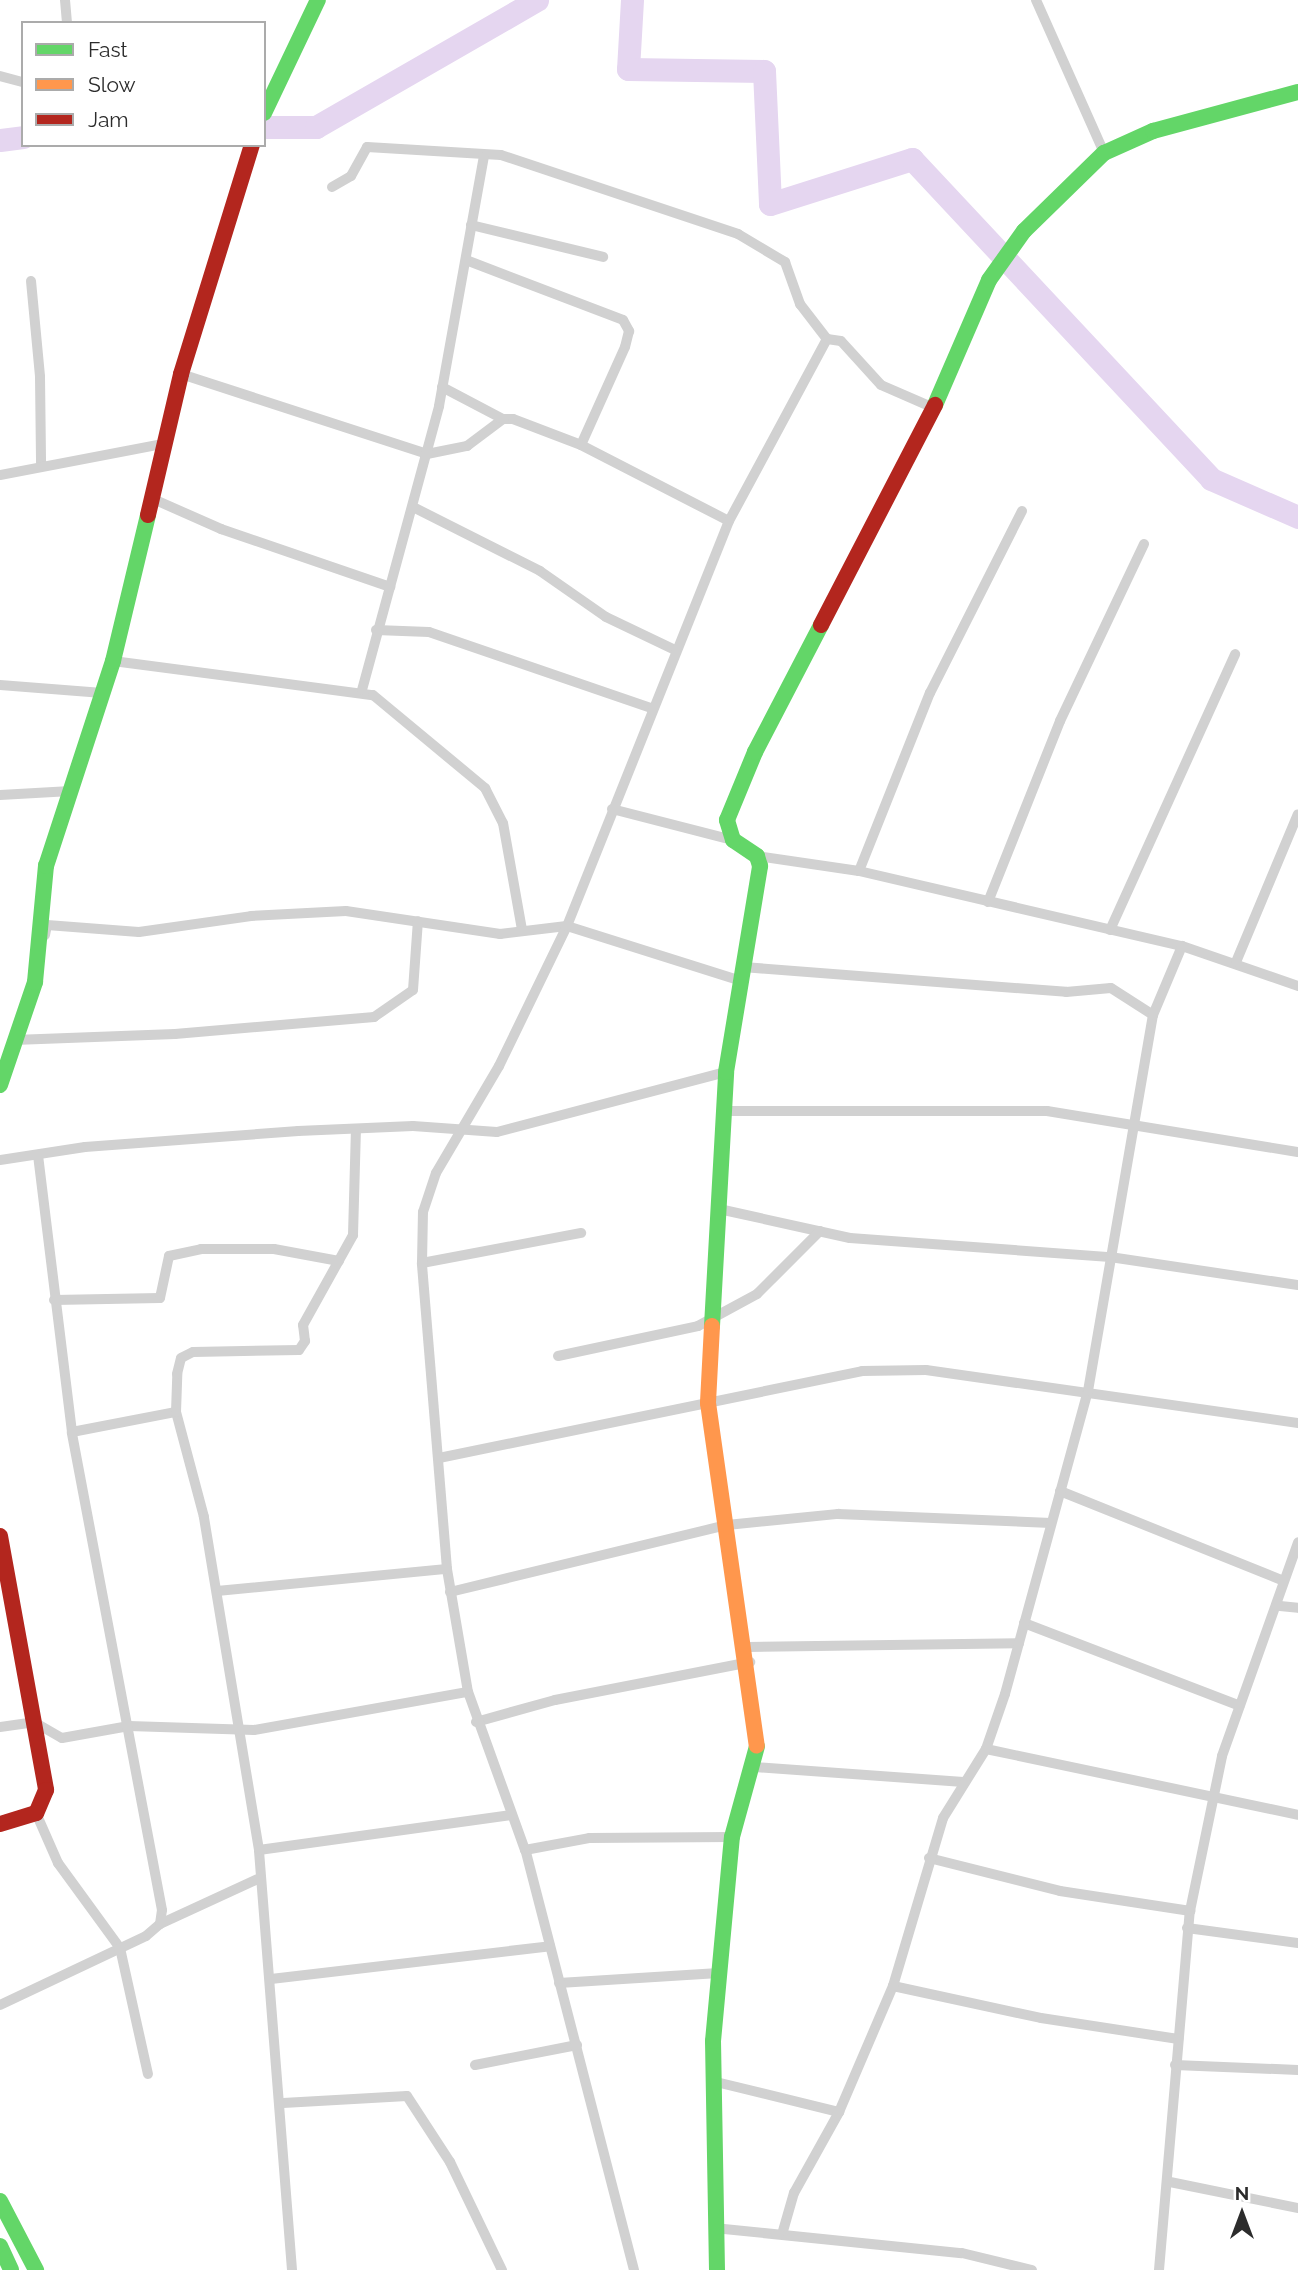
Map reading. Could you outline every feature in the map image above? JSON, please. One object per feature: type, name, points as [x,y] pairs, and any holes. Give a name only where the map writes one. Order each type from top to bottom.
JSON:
[{"type":"street","points":[[65,0],[67,21]]},
{"type":"street","points":[[271,92],[318,0]]},
{"type":"street","points":[[1036,0],[1104,153]]},
{"type":"street","points":[[0,76],[21,81]]},
{"type":"street","points":[[733,840],[727,820],[755,752],[934,408],[989,280],[1024,231],[1104,153],[1153,131],[1298,92]]},
{"type":"street","points":[[35,982],[40,895],[113,661],[181,374],[251,147]]},
{"type":"street","points":[[332,187],[351,176],[367,148],[484,157],[501,155],[738,234],[785,262],[800,304],[827,339],[841,341],[881,385],[934,408]]},
{"type":"street","points":[[362,690],[376,630],[415,508],[442,387],[484,157]]},
{"type":"street","points":[[471,225],[603,257]]},
{"type":"street","points":[[466,260],[623,320],[629,331],[581,445]]},
{"type":"street","points":[[31,281],[40,377],[41,465]]},
{"type":"street","points":[[634,2270],[524,1850],[476,1722],[468,1692],[447,1569],[422,1263],[423,1212],[457,1131],[499,1066],[567,926],[651,708],[729,521],[827,339]]},
{"type":"street","points":[[181,374],[427,454],[467,446],[503,419]]},
{"type":"street","points":[[442,387],[503,419],[581,445],[729,521]]},
{"type":"street","points":[[0,475],[41,465],[163,444]]},
{"type":"street","points":[[151,498],[221,529],[390,587]]},
{"type":"street","points":[[415,508],[540,571],[606,617],[675,650]]},
{"type":"street","points":[[859,871],[930,693],[1022,512]]},
{"type":"street","points":[[988,902],[1060,721],[1144,544]]},
{"type":"street","points":[[376,630],[429,632],[651,708]]},
{"type":"street","points":[[1110,930],[1235,654]]},
{"type":"street","points":[[113,661],[202,676],[362,690],[415,727],[485,788],[503,823],[522,930]]},
{"type":"street","points":[[0,685],[103,693]]},
{"type":"street","points":[[0,795],[71,791]]},
{"type":"street","points":[[612,809],[733,840],[757,856],[859,871],[1182,946],[1236,962],[1298,986]]},
{"type":"street","points":[[1236,962],[1298,814]]},
{"type":"street","points":[[717,2270],[712,2081],[719,1973],[732,1837],[755,1767],[758,1731],[708,1403],[726,1072],[757,856]]},
{"type":"street","points":[[0,1085],[8,1050],[35,982],[47,925],[139,933],[251,916],[346,911],[500,933],[567,926],[742,974],[1066,992],[1111,988],[1153,1016]]},
{"type":"street","points":[[8,1050],[374,1017],[413,990],[418,921]]},
{"type":"street","points":[[783,2231],[794,2193],[839,2112],[893,1986],[929,1858],[962,1782],[986,1749],[1019,1643],[1088,1391],[1153,1016],[1182,946]]},
{"type":"street","points":[[0,1160],[99,1146],[356,1129],[497,1132],[562,1118],[726,1072]]},
{"type":"street","points":[[724,1111],[1047,1111],[1298,1152]]},
{"type":"street","points":[[292,2270],[283,2103],[259,1850],[216,1591],[176,1412],[181,1358],[193,1352],[299,1350],[305,1341],[303,1325],[353,1235],[356,1129]]},
{"type":"street","points":[[38,1156],[72,1432],[162,1910],[160,1924]]},
{"type":"street","points":[[719,1209],[820,1231],[1110,1257],[1298,1285]]},
{"type":"street","points":[[558,1356],[682,1331],[711,1319],[757,1294],[820,1231]]},
{"type":"street","points":[[422,1263],[581,1233]]},
{"type":"street","points":[[54,1300],[160,1298],[169,1256],[201,1249],[274,1249],[339,1261]]},
{"type":"street","points":[[439,1458],[862,1371],[926,1370],[1298,1423]]},
{"type":"street","points":[[72,1432],[176,1412]]},
{"type":"street","points":[[1060,1491],[1284,1581]]},
{"type":"street","points":[[450,1592],[727,1525],[838,1514],[1051,1523]]},
{"type":"street","points":[[0,1536],[46,1790],[36,1813],[58,1863],[120,1948],[148,2074]]},
{"type":"street","points":[[1159,2270],[1170,2182],[1175,2065],[1189,1911],[1213,1798],[1240,1706],[1279,1606],[1284,1581],[1298,1542]]},
{"type":"street","points":[[216,1591],[447,1569]]},
{"type":"street","points":[[1279,1606],[1298,1608]]},
{"type":"street","points":[[1024,1623],[1240,1706]]},
{"type":"street","points":[[476,1722],[555,1699],[748,1654],[1019,1643]]},
{"type":"street","points":[[0,1727],[34,1722],[62,1738],[129,1726],[240,1729],[468,1692]]},
{"type":"street","points":[[986,1749],[1298,1815]]},
{"type":"street","points":[[755,1767],[962,1782]]},
{"type":"street","points":[[0,1824],[36,1813]]},
{"type":"street","points":[[259,1850],[510,1815]]},
{"type":"street","points":[[524,1850],[589,1838],[732,1837]]},
{"type":"street","points":[[929,1858],[1060,1891],[1189,1911]]},
{"type":"street","points":[[0,2005],[120,1948],[160,1924],[260,1878]]},
{"type":"street","points":[[1187,1928],[1298,1943]]},
{"type":"street","points":[[271,1979],[550,1946]]},
{"type":"street","points":[[559,1983],[719,1973]]},
{"type":"street","points":[[893,1986],[1041,2018],[1178,2039]]},
{"type":"street","points":[[475,2065],[577,2045]]},
{"type":"street","points":[[1175,2065],[1298,2070]]},
{"type":"street","points":[[712,2081],[839,2112]]},
{"type":"street","points":[[283,2103],[407,2096],[450,2162],[502,2270]]},
{"type":"street","points":[[1170,2182],[1298,2208]]},
{"type":"street","points":[[0,2201],[36,2270]]},
{"type":"street","points":[[714,2228],[783,2231],[962,2253],[1032,2270]]},
{"type":"street","points":[[0,2246],[11,2270]]},
{"type":"waterway","points":[[266,127],[316,127],[537,0]]},
{"type":"waterway","points":[[632,0],[628,69],[764,71],[770,204],[912,159],[1211,479],[1298,517]]},
{"type":"waterway","points":[[0,140],[21,137]]},
{"type":"traffic: fast","points":[[266,109],[318,0]]},
{"type":"traffic: fast","points":[[935,405],[989,280],[1024,231],[1104,153],[1153,131],[1298,92]]},
{"type":"traffic: fast","points":[[0,1085],[35,982],[46,866],[113,661],[148,515]]},
{"type":"traffic: fast","points":[[712,1326],[726,1072],[760,866],[757,856],[733,840],[727,820],[755,752],[821,625]]},
{"type":"traffic: fast","points":[[717,2270],[713,2041],[732,1837],[757,1746]]},
{"type":"traffic: fast","points":[[0,2201],[36,2270]]},
{"type":"traffic: fast","points":[[0,2246],[11,2270]]},
{"type":"traffic: slow","points":[[712,1326],[708,1403],[757,1746]]},
{"type":"traffic: jam","points":[[148,515],[181,374],[251,147]]},
{"type":"traffic: jam","points":[[821,625],[935,405]]},
{"type":"traffic: jam","points":[[0,1536],[46,1790],[36,1813],[0,1824]]}]
